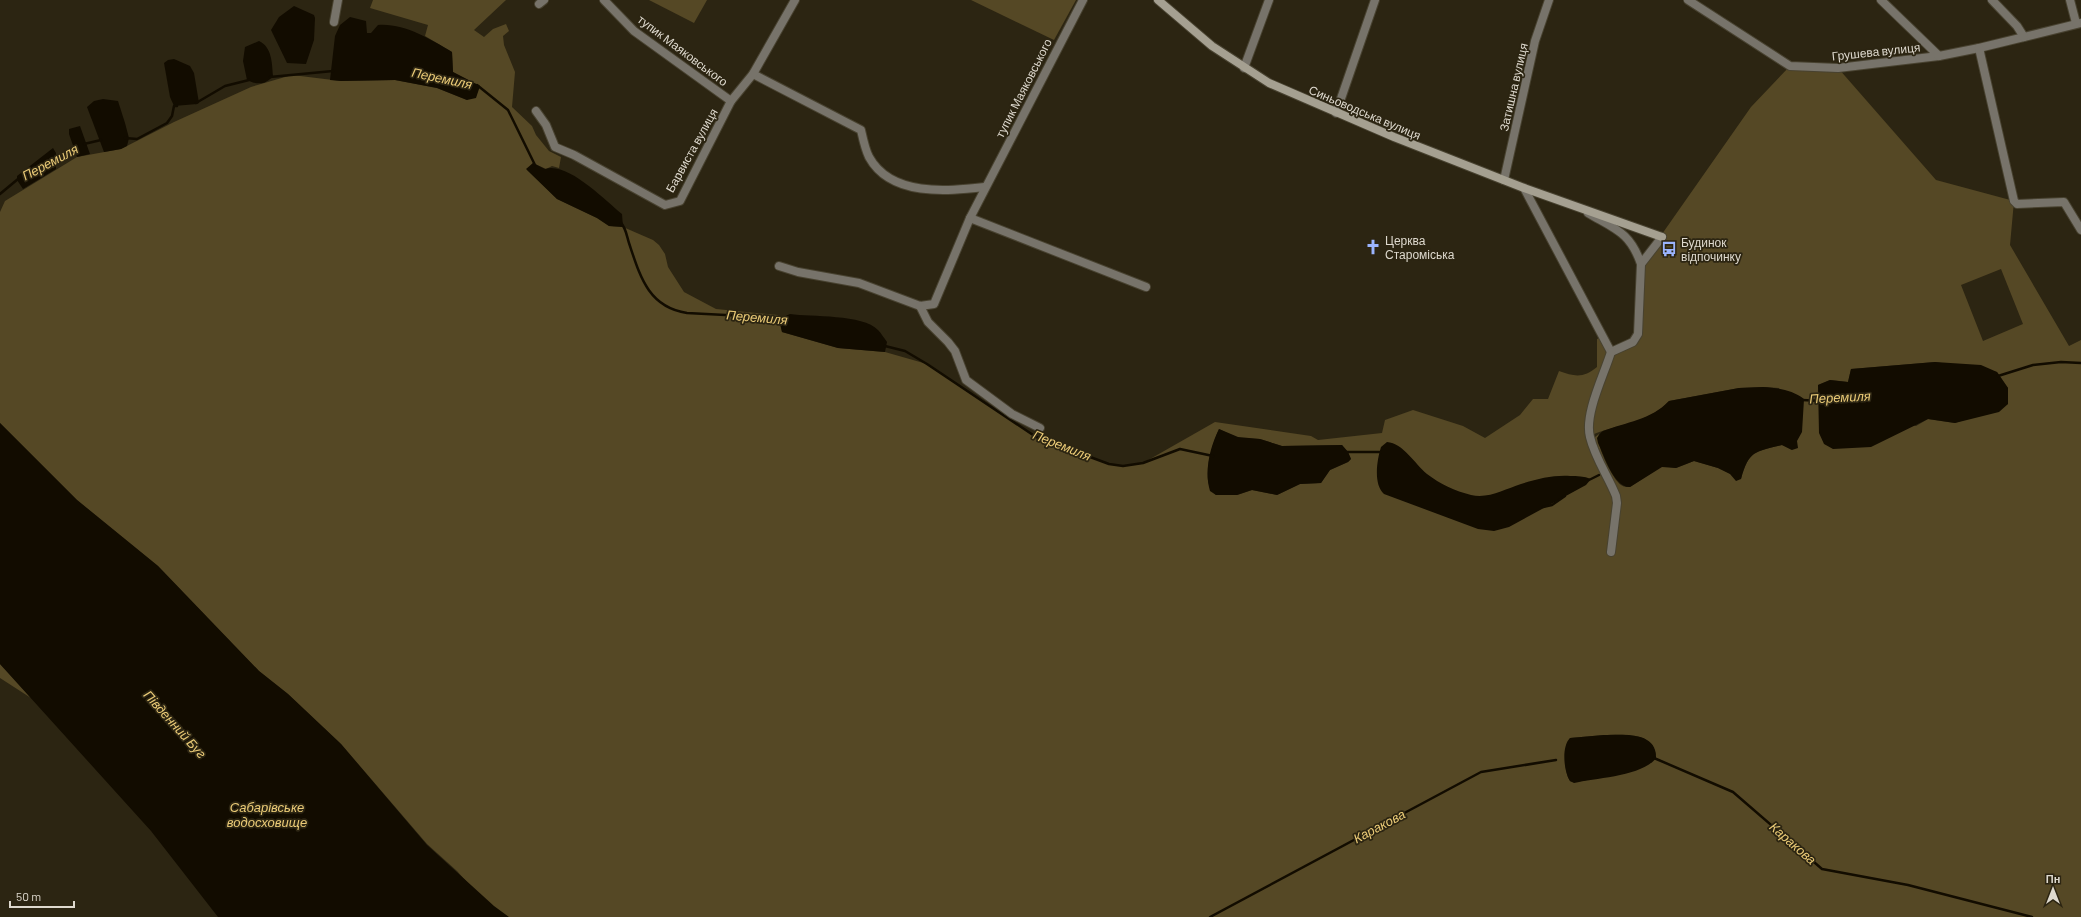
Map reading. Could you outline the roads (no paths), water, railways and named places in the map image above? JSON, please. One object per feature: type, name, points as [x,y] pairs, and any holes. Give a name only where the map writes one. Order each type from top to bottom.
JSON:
[{"type":"street","points":[[334,22],[338,0]]},
{"type":"street","name":"тупик Маяковського","points":[[604,0],[634,30],[731,101]]},
{"type":"street","name":"Барвиста вулиця","points":[[536,111],[546,125],[555,148],[574,155],[665,205],[680,201],[731,101],[753,74],[795,0]]},
{"type":"street","name":"тупик Маяковського","points":[[920,306],[934,304],[970,218],[1083,0]]},
{"type":"street","name":"Синьоводська вулиця","points":[[1158,0],[1212,46],[1269,83],[1336,113],[1524,188],[1662,237],[1641,264]]},
{"type":"street","points":[[1244,68],[1269,0]]},
{"type":"street","points":[[1336,113],[1375,0]]},
{"type":"street","name":"Затишна вулиця","points":[[1504,180],[1535,41],[1549,0]]},
{"type":"street","name":"Грушева вулиця","points":[[1688,0],[1790,66],[1838,68],[1939,56],[1979,48],[2079,23]]},
{"type":"street","points":[[1881,0],[1939,56]]},
{"type":"street","points":[[1992,0],[2017,26],[2024,37]]},
{"type":"street","points":[[2070,0],[2079,23]]},
{"type":"street","points":[[1979,48],[2014,201],[2017,204],[2064,202],[2081,230]]},
{"type":"street","points":[[753,74],[860,130],[869,157],[877,168],[890,178],[918,188],[939,190],[985,188]]},
{"type":"street","points":[[1524,188],[1611,352]]},
{"type":"street","name":"Синьоводська вулиця","points":[[1583,210],[1628,238],[1636,248],[1641,264]]},
{"type":"street","points":[[970,218],[1146,287]]},
{"type":"street","points":[[1611,552],[1617,503],[1616,496],[1590,440],[1589,426],[1594,401],[1611,352],[1633,342],[1638,334],[1641,264]]},
{"type":"street","points":[[779,266],[798,272],[859,283],[920,306],[928,322],[955,351],[966,380],[1012,414],[1040,428]]},
{"type":"water","points":[[294,6],[314,15],[315,18],[314,40],[306,64],[287,63],[271,30],[279,17]]},
{"type":"water","points":[[350,17],[366,21],[367,33],[371,33],[378,25],[388,25],[407,29],[452,52],[453,72],[480,86],[476,98],[467,100],[437,88],[395,80],[330,80],[335,36],[340,25]]},
{"type":"water","points":[[259,41],[267,47],[269,51],[272,61],[273,76],[264,83],[254,83],[247,80],[243,61],[245,47]]},
{"type":"water","points":[[174,59],[190,66],[194,73],[199,103],[174,106],[170,97],[164,63],[168,60]]},
{"type":"water","points":[[103,99],[118,101],[129,138],[127,146],[121,149],[104,152],[87,107],[94,101]]},
{"type":"water","points":[[80,126],[90,154],[77,157],[69,134],[69,129]]},
{"type":"water","points":[[53,148],[56,153],[56,169],[23,189],[17,180],[17,176]]},
{"type":"water","points":[[533,163],[545,169],[554,168],[564,171],[585,183],[622,214],[623,227],[609,226],[597,218],[557,199],[526,169]]},
{"type":"water","points":[[790,314],[836,317],[861,321],[871,325],[878,330],[887,342],[885,352],[838,348],[782,332],[779,319]]},
{"type":"water","points":[[1935,362],[1981,365],[1997,372],[2008,388],[2008,404],[1999,412],[1955,423],[1928,419],[1871,447],[1833,449],[1824,444],[1819,433],[1818,385],[1830,380],[1848,382],[1851,369]]},
{"type":"water","points":[[1763,387],[1785,390],[1795,393],[1804,399],[1802,432],[1797,441],[1798,448],[1792,450],[1782,445],[1759,451],[1750,457],[1741,479],[1736,481],[1730,474],[1718,468],[1694,461],[1676,468],[1662,467],[1630,487],[1624,486],[1614,477],[1598,443],[1597,438],[1603,431],[1638,420],[1654,412],[1669,401],[1739,388]]},
{"type":"water","name":"Сабарівське водосховище","points":[[0,423],[77,500],[158,566],[259,671],[288,694],[341,744],[427,845],[494,906],[509,917],[218,917],[151,831],[0,664]]},
{"type":"water","points":[[1219,429],[1238,437],[1260,439],[1282,446],[1342,445],[1348,452],[1351,459],[1348,462],[1330,470],[1321,483],[1300,484],[1277,495],[1252,490],[1237,495],[1216,495],[1210,491],[1208,483],[1208,467],[1213,443]]},
{"type":"water","points":[[1387,442],[1393,443],[1404,450],[1427,474],[1437,481],[1453,489],[1471,495],[1491,495],[1527,482],[1551,477],[1578,476],[1591,479],[1586,485],[1509,527],[1494,531],[1478,529],[1384,494],[1378,484],[1377,472],[1378,458],[1381,447]]},
{"type":"water","points":[[1604,735],[1629,735],[1638,736],[1645,739],[1651,743],[1655,749],[1656,758],[1650,764],[1630,773],[1574,783],[1570,781],[1566,772],[1564,760],[1567,742],[1570,738]]},
{"type":"waterway","name":"Перемиля","points":[[270,77],[333,71]]},
{"type":"waterway","name":"Перемиля","points":[[196,103],[225,86],[249,80]]},
{"type":"waterway","name":"Перемиля","points":[[477,85],[508,110],[535,165]]},
{"type":"waterway","name":"Перемиля","points":[[125,138],[137,139],[167,123],[172,116],[174,106],[177,106]]},
{"type":"waterway","name":"Перемиля","points":[[84,144],[101,140]]},
{"type":"waterway","name":"Перемиля","points":[[54,160],[75,146]]},
{"type":"waterway","name":"Перемиля","points":[[0,194],[18,179]]},
{"type":"waterway","name":"Перемиля","points":[[621,223],[625,230],[642,278],[654,297],[663,304],[674,310],[687,313],[786,318]]},
{"type":"waterway","name":"Перемиля","points":[[885,346],[905,351],[927,364],[1036,437],[1109,464],[1123,466],[1143,463],[1180,449],[1213,456]]},
{"type":"waterway","name":"Перемиля","points":[[1998,376],[2033,365],[2061,362],[2081,363]]},
{"type":"waterway","name":"Перемиля","points":[[1802,400],[1822,401]]},
{"type":"waterway","name":"Перемиля","points":[[1347,452],[1381,452]]},
{"type":"waterway","name":"Перемиля","points":[[1589,480],[1599,475]]},
{"type":"waterway","name":"Перемиля","points":[[1543,507],[1552,505],[1565,496]]},
{"type":"waterway","name":"Каракова","points":[[1654,758],[1733,792],[1822,869],[1908,885],[2032,917]]},
{"type":"waterway","name":"Каракова","points":[[1210,917],[1481,772],[1556,760]]},
{"type":"place","name":"Церква Староміська","points":[[1373,247]]},
{"type":"place","name":"Будинок відпочинку","points":[[1669,249]]},
{"type":"water label","name":"Південний Буг","points":[[175,724]]}]
